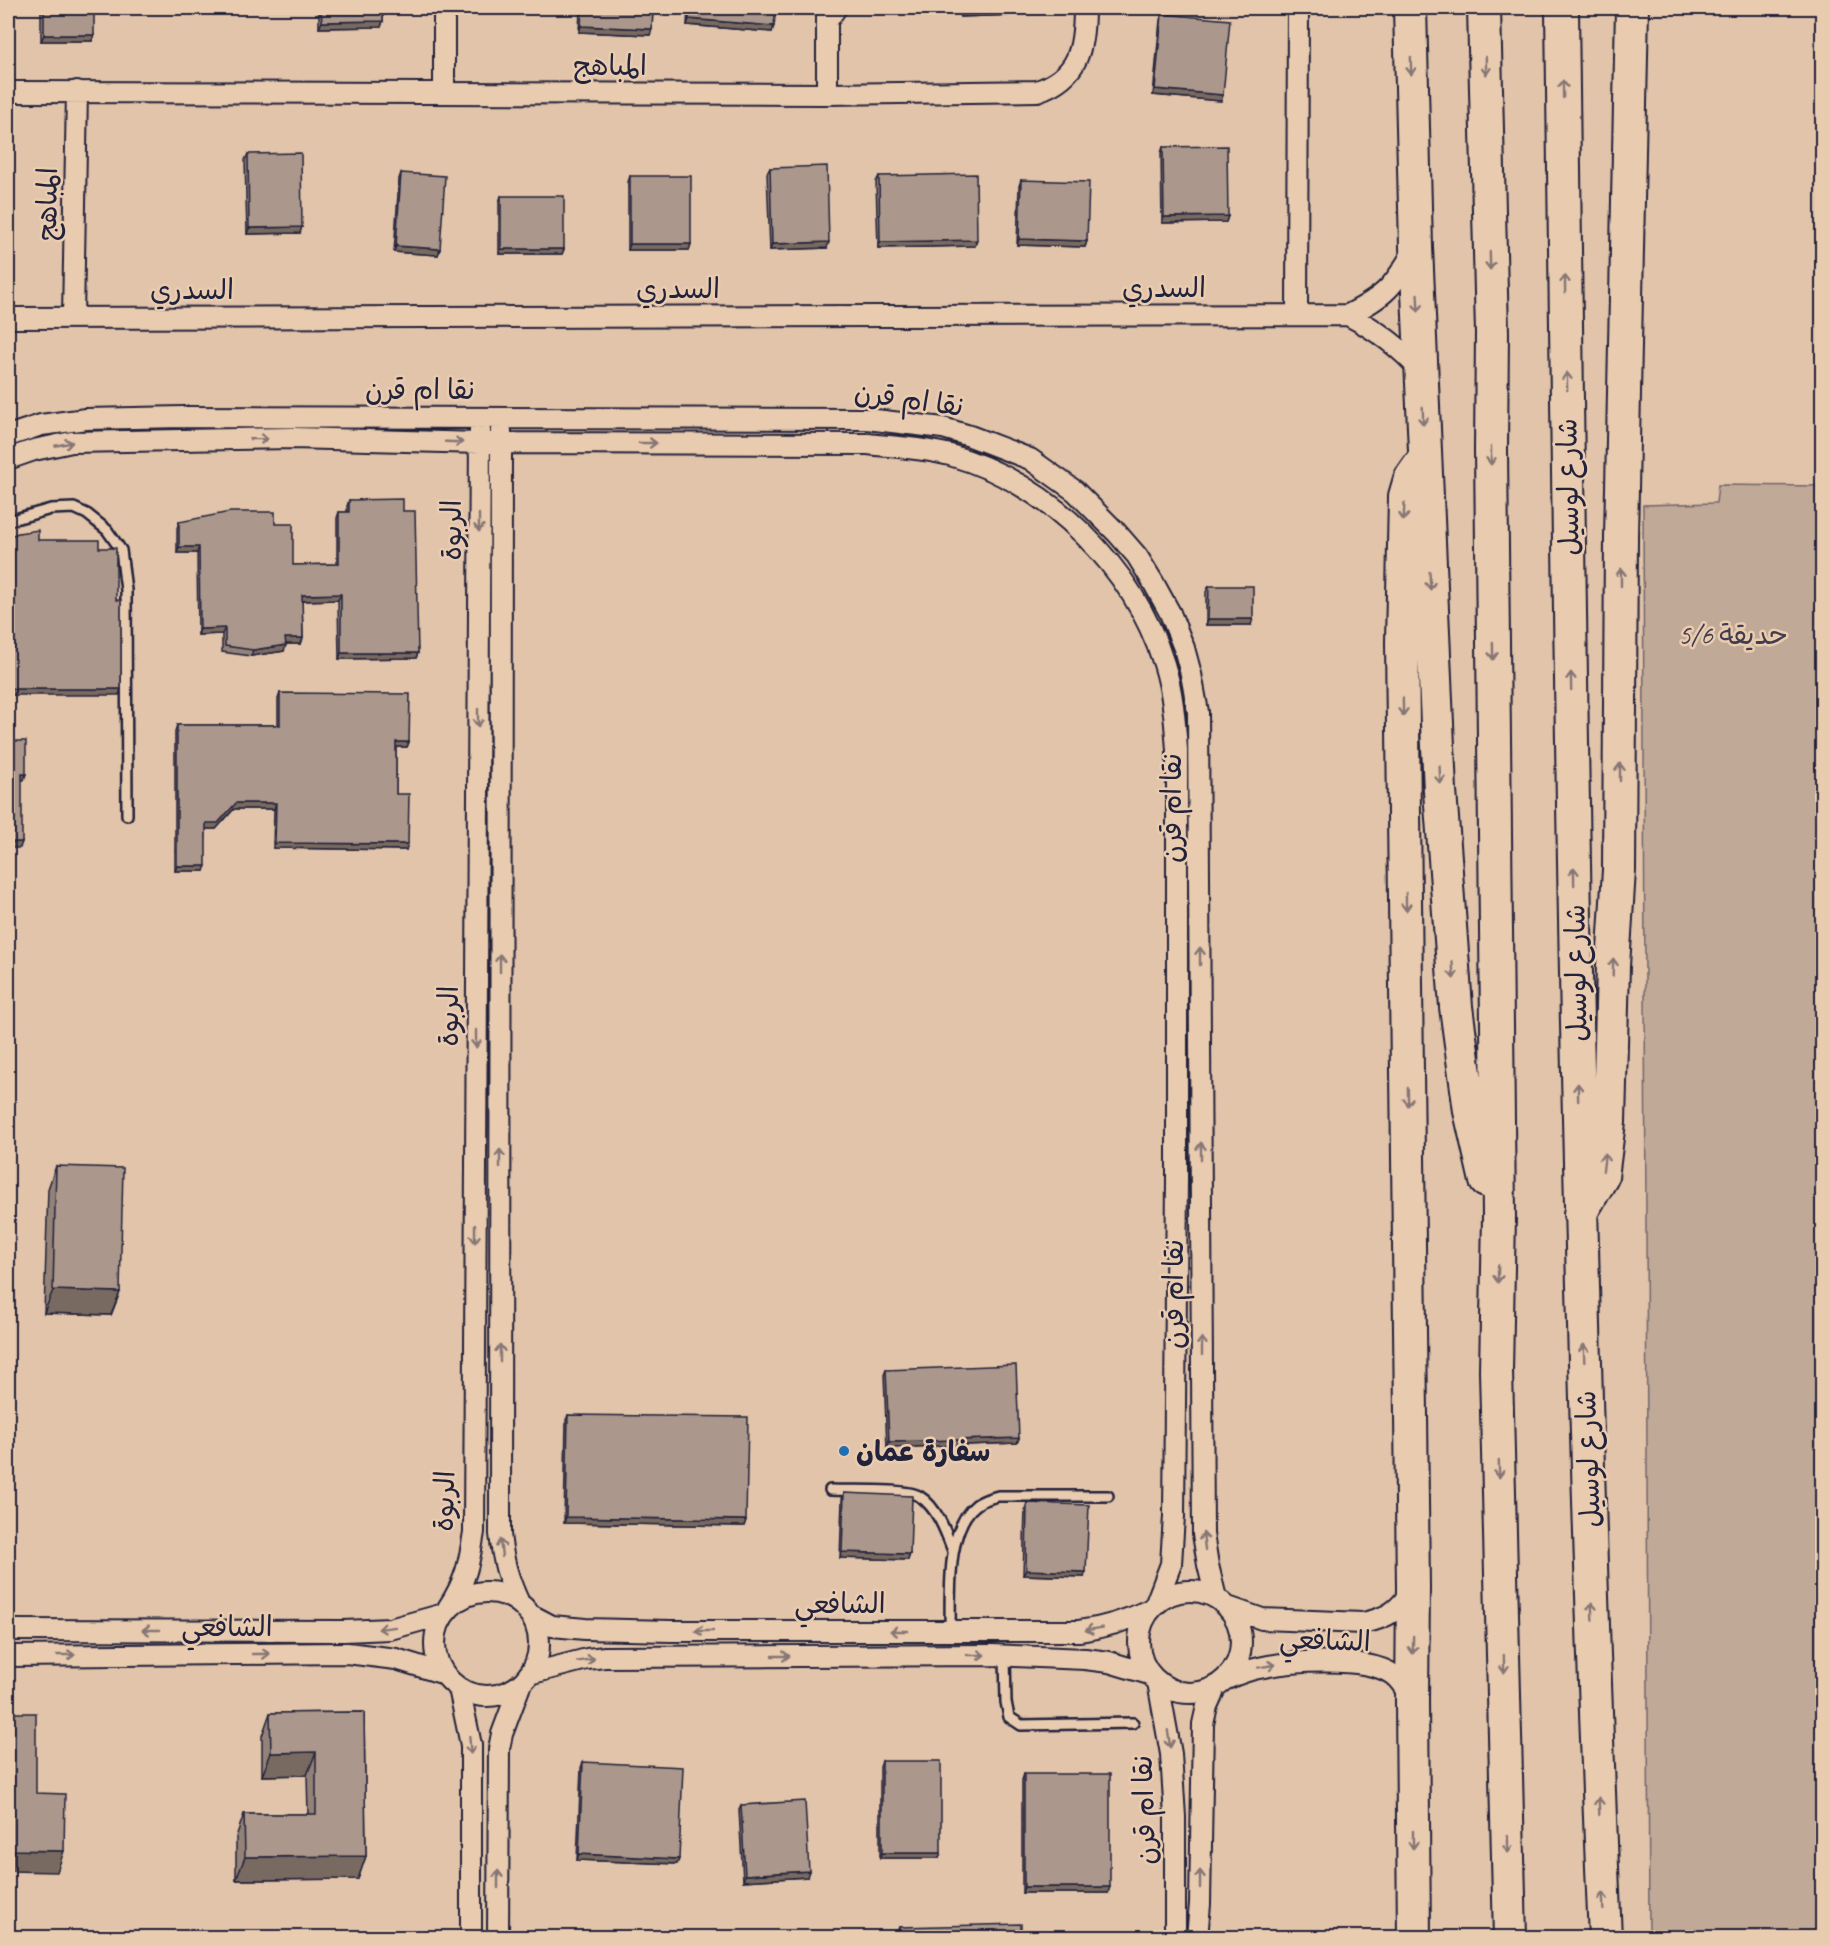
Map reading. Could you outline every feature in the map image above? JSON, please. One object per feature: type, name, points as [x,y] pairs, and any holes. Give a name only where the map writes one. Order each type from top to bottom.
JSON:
[{"type":"highway","points":[[1410,8],[1424,459],[1440,791],[1456,1008],[1470,1110],[1483,1174],[1499,1216]]},
{"type":"highway","points":[[1484,8],[1492,333],[1491,450],[1499,1216],[1496,1371],[1510,1938]]},
{"type":"highway","name":"شارع لوسيل","points":[[1562,8],[1580,1214],[1597,1771],[1605,1938]]},
{"type":"highway","points":[[1580,1214],[1602,1177],[1609,1122],[1613,966],[1619,870],[1621,525],[1634,15]]},
{"type":"highway","points":[[1414,1938],[1413,1587],[1402,642],[1405,496],[1410,478],[1424,459]]},
{"type":"street","points":[[444,93],[444,17],[453,8]]},
{"type":"street","name":"المباهج","points":[[8,92],[827,94],[1037,91],[1049,87],[1064,77],[1077,62],[1084,33],[1084,8]]},
{"type":"street","points":[[1298,8],[1298,315]]},
{"type":"street","points":[[827,94],[830,12]]},
{"type":"street","name":"المباهج","points":[[73,318],[77,91]]},
{"type":"street","name":"السدري","points":[[1348,315],[1381,296],[1394,284],[1416,247]]},
{"type":"street","name":"السدري","points":[[8,318],[1348,315],[1369,326],[1404,351],[1421,372]]},
{"type":"street","name":"نقا ام قرن","points":[[8,436],[41,425],[86,419],[183,417],[867,419],[943,428],[970,436],[1030,459],[1075,491],[1117,532],[1137,556],[1153,582],[1170,613],[1184,648],[1198,712],[1203,1534],[1208,1565],[1221,1602]]},
{"type":"street","name":"الربوة","points":[[446,1611],[466,1577],[474,1532],[480,418]]},
{"type":"street","name":"الربوة","points":[[501,419],[500,1534],[503,1563],[510,1584],[525,1609]]},
{"type":"street","name":"نقا ام قرن","points":[[8,459],[34,450],[72,442],[293,438],[480,443],[868,444],[919,449],[950,455],[982,466],[1003,476],[1059,512],[1095,547],[1135,599],[1156,642],[1174,709],[1177,750],[1178,1178],[1174,1516],[1170,1564],[1153,1607]]},
{"type":"street","name":"الشافعي","points":[[1221,1602],[1262,1619],[1363,1623],[1391,1614],[1413,1587]]},
{"type":"street","points":[[1185,1591],[1202,1592],[1221,1602],[1234,1617],[1239,1629],[1241,1643],[1239,1657],[1233,1669],[1220,1683],[1201,1692],[1186,1693],[1171,1690],[1154,1678],[1142,1662],[1139,1649],[1142,1622],[1153,1607],[1170,1595],[1185,1591]]},
{"type":"street","points":[[498,1938],[499,1749],[502,1734],[525,1678],[537,1660],[539,1645],[537,1629],[525,1609],[506,1595],[491,1592],[475,1593],[460,1599],[446,1611],[437,1629],[435,1644],[438,1660],[445,1674],[459,1688],[474,1694],[491,1695],[507,1692],[525,1678]]},
{"type":"street","name":"الشافعي","points":[[525,1609],[552,1626],[585,1629],[1079,1631],[1124,1622],[1153,1607]]},
{"type":"street","name":"الشافعي","points":[[8,1630],[344,1631],[390,1629],[446,1611]]},
{"type":"street","name":"الشافعي","points":[[8,1656],[347,1653],[396,1659],[445,1674]]},
{"type":"street","name":"الشافعي","points":[[525,1678],[587,1659],[605,1657],[1005,1656],[1109,1662],[1154,1678]]},
{"type":"street","name":"الشافعي","points":[[1220,1683],[1257,1668],[1288,1662],[1365,1664],[1389,1672],[1398,1679],[1412,1701]]},
{"type":"street","name":"نقا ام قرن","points":[[1154,1678],[1168,1732],[1173,1775],[1175,1938]]},
{"type":"street","name":"نقا ام قرن","points":[[1197,1938],[1200,1904],[1203,1724],[1207,1706],[1220,1683]]},
{"type":"street","points":[[459,1688],[471,1745],[471,1938]]},
{"type":"lane","points":[[8,521],[51,509],[74,508],[87,514],[107,530],[121,550],[126,590],[127,815]]},
{"type":"lane","points":[[830,1490],[906,1492],[920,1497],[942,1525],[953,1551]]},
{"type":"lane","points":[[950,1631],[953,1551],[964,1518],[974,1506],[981,1501],[998,1496],[1108,1496]]},
{"type":"lane","points":[[1005,1656],[1006,1702],[1009,1717],[1021,1725],[1133,1723]]},
{"type":"green space","name":"حديقة 5/6","points":[[1718,485],[1822,486],[1822,1937],[1649,1937],[1643,505],[1716,503]]},
{"type":"building","points":[[44,8],[94,8],[94,35],[44,35]]},
{"type":"building","points":[[321,8],[383,8],[383,21],[322,22]]},
{"type":"building","points":[[582,8],[653,8],[652,29],[581,26]]},
{"type":"building","points":[[690,8],[776,8],[774,26],[689,19]]},
{"type":"building","points":[[962,8],[1018,8],[1018,9],[962,11]]},
{"type":"building","points":[[1162,14],[1230,20],[1223,95],[1155,89]]},
{"type":"building","points":[[1227,146],[1228,216],[1164,217],[1163,147]]},
{"type":"building","points":[[301,153],[302,227],[249,228],[248,154]]},
{"type":"building","points":[[827,166],[829,242],[772,244],[770,168]]},
{"type":"building","points":[[401,173],[445,176],[440,249],[396,246]]},
{"type":"building","points":[[976,174],[977,240],[880,242],[879,176]]},
{"type":"building","points":[[630,176],[691,176],[691,244],[630,244]]},
{"type":"building","points":[[1021,180],[1089,182],[1087,241],[1019,239]]},
{"type":"building","points":[[501,196],[564,196],[564,249],[501,249]]},
{"type":"building","points":[[403,499],[403,511],[415,511],[418,653],[341,653],[341,594],[302,595],[303,638],[285,638],[286,645],[253,650],[225,646],[225,628],[200,629],[199,547],[179,547],[179,522],[230,512],[275,512],[275,524],[293,524],[293,565],[339,564],[339,512],[349,512],[349,500]]},
{"type":"building","points":[[38,530],[38,540],[99,540],[99,548],[116,548],[116,600],[121,600],[121,689],[8,689],[8,537]]},
{"type":"building","points":[[1209,586],[1253,586],[1253,619],[1208,619]]},
{"type":"building","points":[[280,693],[410,694],[409,742],[396,742],[396,794],[409,794],[408,844],[275,843],[276,803],[236,803],[218,823],[206,823],[206,866],[177,866],[177,725],[280,725]]},
{"type":"building","points":[[8,741],[26,741],[26,774],[22,774],[22,842],[8,842]]},
{"type":"building","points":[[56,1166],[123,1168],[120,1292],[53,1290]]},
{"type":"building","points":[[1016,1365],[1019,1438],[889,1442],[886,1370]]},
{"type":"building","points":[[568,1415],[748,1417],[746,1520],[566,1517]]},
{"type":"building","points":[[844,1493],[912,1496],[910,1554],[842,1552]]},
{"type":"building","points":[[1027,1503],[1089,1505],[1086,1572],[1026,1570]]},
{"type":"building","points":[[364,1712],[366,1856],[245,1857],[244,1814],[316,1814],[316,1752],[271,1753],[270,1713]]},
{"type":"building","points":[[8,1713],[36,1713],[36,1793],[65,1794],[64,1851],[8,1850]]},
{"type":"building","points":[[882,1761],[941,1761],[941,1853],[882,1853]]},
{"type":"building","points":[[583,1762],[683,1767],[679,1859],[579,1854]]},
{"type":"building","points":[[1024,1774],[1110,1774],[1110,1887],[1024,1887]]},
{"type":"building","points":[[805,1801],[809,1871],[745,1875],[741,1805]]},
{"type":"building","points":[[1021,1924],[1021,1938],[899,1938],[899,1927]]},
{"type":"place","name":"سفارة عمان","points":[[844,1451]]}]
